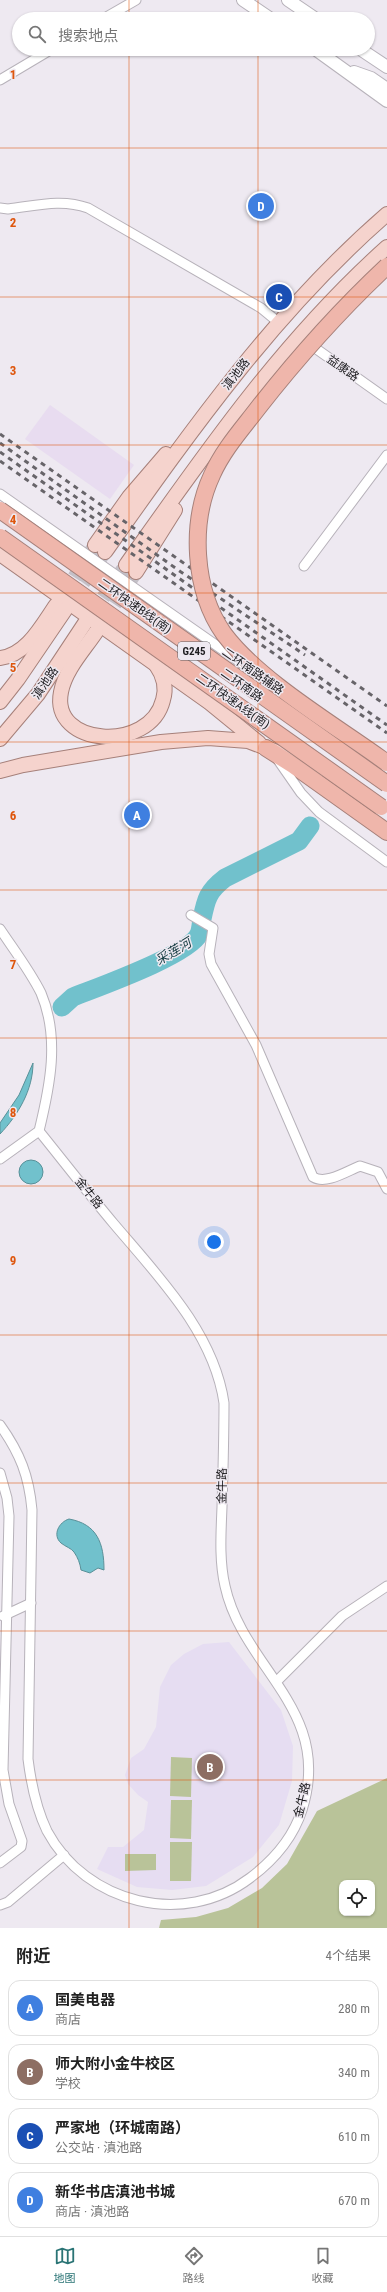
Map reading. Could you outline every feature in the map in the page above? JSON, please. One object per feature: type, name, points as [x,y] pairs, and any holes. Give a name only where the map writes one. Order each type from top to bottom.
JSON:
[{"type":"highway","points":[[387,266],[308,347],[267,396],[225,452],[206,488],[200,516],[198,543],[200,568],[208,601],[220,626],[230,640],[248,659],[281,686],[387,764]]},
{"type":"highway","name":"二环快速B线(南)","points":[[0,510],[387,784]]},
{"type":"highway","name":"二环快速A线(南)","points":[[0,536],[387,811]]},
{"type":"highway","points":[[266,748],[387,832]]},
{"type":"main road","points":[[243,0],[261,12]]},
{"type":"main road","points":[[288,0],[306,12]]},
{"type":"main road","points":[[326,56],[387,101]]},
{"type":"main road","points":[[370,56],[387,67]]},
{"type":"main road","points":[[342,67],[371,78],[387,89]]},
{"type":"main road","name":"滇池路","points":[[100,548],[136,487],[210,407],[278,322],[334,262],[387,214]]},
{"type":"main road","name":"滇池路","points":[[131,569],[230,422],[299,336],[352,280],[387,247]]},
{"type":"main road","name":"二环南路","points":[[0,514],[387,788]]},
{"type":"main road","name":"二环南路","points":[[0,532],[387,807]]},
{"type":"main road","points":[[4,558],[215,706],[266,748]]},
{"type":"main road","name":"滇池路","points":[[0,658],[16,653],[26,645],[60,608],[0,702]]},
{"type":"main road","name":"滇池路","points":[[0,739],[91,628],[69,672],[60,694],[62,712],[69,722],[78,729],[91,734],[114,737],[130,734],[148,723],[161,707],[164,694],[162,675],[154,663]]},
{"type":"main road","points":[[0,771],[23,765],[197,738],[239,739],[328,772],[358,786]]},
{"type":"street","points":[[115,12],[136,0]]},
{"type":"street","points":[[0,80],[40,56]]},
{"type":"street","points":[[0,208],[15,208],[55,202],[74,202],[88,208],[261,308],[278,322]]},
{"type":"street","name":"益康路","points":[[299,336],[387,399]]},
{"type":"street","points":[[304,566],[387,456]]},
{"type":"street","name":"二环南路辅路","points":[[0,494],[387,764]]},
{"type":"street","points":[[266,748],[281,764],[301,793],[319,812],[387,862]]},
{"type":"street","points":[[191,915],[213,928],[209,954],[211,964],[256,1045],[313,1177],[318,1180],[326,1179],[360,1166],[378,1172],[385,1178],[387,1189]]},
{"type":"street","points":[[0,929],[38,989],[47,1010],[53,1047],[39,1131],[0,1159]]},
{"type":"street","name":"金牛路","points":[[0,1425],[25,1467],[30,1487],[32,1510],[28,1759],[31,1782],[48,1832],[64,1855],[90,1880],[126,1900],[144,1904],[169,1905],[211,1900],[239,1887],[261,1870],[280,1851],[294,1829],[302,1809],[309,1770],[307,1749],[294,1708],[242,1631],[225,1587],[221,1543],[224,1403],[222,1386],[212,1359],[191,1322],[162,1281],[39,1131]]},
{"type":"street","points":[[0,1472],[7,1498],[9,1516],[3,1616],[3,1770],[9,1804],[22,1841],[21,1847],[0,1864]]},
{"type":"street","points":[[277,1681],[342,1616],[387,1586]]},
{"type":"street","points":[[3,1616],[31,1603]]},
{"type":"street","points":[[0,1905],[8,1902],[64,1855]]},
{"type":"shaded area","points":[[50,405],[134,465],[110,499],[25,439]]},
{"type":"shaded area","points":[[229,1642],[281,1710],[293,1746],[292,1781],[279,1825],[253,1857],[206,1886],[172,1890],[137,1887],[97,1869],[108,1847],[123,1847],[144,1830],[148,1802],[138,1795],[128,1784],[125,1775],[131,1758],[144,1749],[156,1727],[160,1687],[171,1665],[184,1654],[203,1644]]},
{"type":"green space","points":[[171,1757],[192,1758],[191,1797],[170,1796]]},
{"type":"green space","points":[[387,1778],[387,1928],[159,1928],[161,1920],[196,1917],[228,1908],[262,1888],[287,1864],[317,1811]]},
{"type":"green space","points":[[171,1800],[192,1800],[191,1839],[170,1838]]},
{"type":"green space","points":[[170,1842],[192,1842],[191,1881],[170,1881]]},
{"type":"green space","points":[[125,1854],[156,1854],[156,1870],[125,1871]]},
{"type":"water","points":[[33,1063],[30,1083],[23,1102],[13,1119],[0,1134],[0,1123],[19,1095]]},
{"type":"water","points":[[31,1160],[39,1164],[43,1172],[39,1180],[31,1184],[23,1180],[19,1172],[23,1164]]},
{"type":"water","points":[[69,1519],[86,1525],[97,1536],[104,1560],[104,1570],[98,1568],[90,1573],[81,1570],[79,1561],[74,1552],[58,1540],[58,1529],[62,1523]]},
{"type":"waterway","name":"采莲河","points":[[62,1007],[73,997],[142,970],[179,951],[192,942],[199,934],[201,929],[203,912],[211,891],[219,883],[225,878],[299,841],[310,826]]},
{"type":"tunnel","points":[[63,595],[95,545]]},
{"type":"tunnel","points":[[71,600],[105,552]]},
{"type":"tunnel","points":[[91,615],[126,565]]},
{"type":"tunnel","points":[[103,622],[136,572]]},
{"type":"railway","points":[[0,434],[387,706]]},
{"type":"railway","points":[[0,443],[181,572],[305,655]]},
{"type":"railway","points":[[0,452],[387,725]]},
{"type":"railway","points":[[0,461],[387,733]]},
{"type":"place","name":"新华书店滇池书城","points":[[261,206]]},
{"type":"place","name":"严家地（环城南路）","points":[[279,297]]},
{"type":"place","name":"国美电器","points":[[137,815]]},
{"type":"place","name":"师大附小金牛校区","points":[[210,1767]]}]
